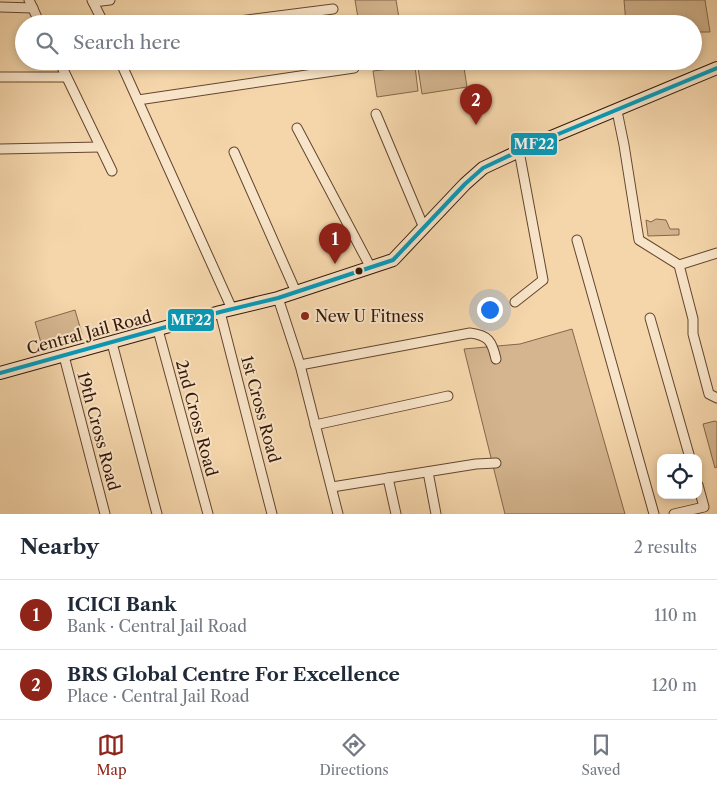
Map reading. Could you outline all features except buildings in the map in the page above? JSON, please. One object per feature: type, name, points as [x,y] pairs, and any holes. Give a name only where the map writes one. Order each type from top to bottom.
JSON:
[{"type":"main road","name":"Central Jail Road","points":[[0,373],[278,298],[394,260],[465,184],[483,168],[717,68]]},
{"type":"street","points":[[100,15],[93,1],[110,0]]},
{"type":"street","points":[[0,8],[31,4]]},
{"type":"street","points":[[286,15],[332,9]]},
{"type":"street","points":[[62,70],[112,171]]},
{"type":"street","name":"1st Cross Road","points":[[124,70],[226,311],[272,514]]},
{"type":"street","points":[[138,100],[340,70]]},
{"type":"street","points":[[0,77],[66,77]]},
{"type":"street","points":[[617,111],[639,240],[679,265],[693,319],[693,334],[709,394],[717,398]]},
{"type":"street","points":[[376,114],[424,228]]},
{"type":"street","points":[[297,128],[371,268]]},
{"type":"street","points":[[0,150],[100,147]]},
{"type":"street","points":[[515,302],[544,280],[520,151]]},
{"type":"street","points":[[234,152],[296,292]]},
{"type":"street","points":[[577,240],[654,514]]},
{"type":"street","points":[[679,265],[717,254]]},
{"type":"street","points":[[278,298],[300,366],[338,514]]},
{"type":"street","points":[[650,318],[689,454]]},
{"type":"street","name":"2nd Cross Road","points":[[158,330],[208,514]]},
{"type":"street","points":[[300,366],[470,333],[484,335],[492,344],[496,359]]},
{"type":"street","points":[[112,343],[157,514]]},
{"type":"street","name":"19th Cross Road","points":[[64,356],[105,514]]},
{"type":"street","points":[[315,425],[448,396]]},
{"type":"street","points":[[332,487],[476,464],[496,463]]},
{"type":"street","points":[[428,472],[436,514]]},
{"type":"street","points":[[388,478],[396,514]]},
{"type":"street","points":[[674,514],[704,506],[702,499]]},
{"type":"shaded area","points":[[355,0],[396,0],[398,15],[358,15]]},
{"type":"shaded area","points":[[624,0],[705,0],[710,32],[702,32],[702,15],[625,15]]},
{"type":"shaded area","points":[[415,70],[418,91],[377,97],[373,71]]},
{"type":"shaded area","points":[[418,70],[464,70],[467,87],[422,94]]},
{"type":"shaded area","points":[[656,219],[666,220],[670,229],[679,229],[679,235],[648,236],[646,220],[651,222]]},
{"type":"shaded area","points":[[75,310],[82,334],[42,346],[35,322]]},
{"type":"shaded area","points":[[572,329],[625,514],[505,514],[464,349],[520,344]]},
{"type":"shaded area","points":[[717,422],[717,467],[715,468],[703,424]]},
{"type":"transit line","name":"MF22","points":[[0,373],[220,312],[278,298],[393,260],[465,184],[483,168],[532,145],[717,68]]},
{"type":"place","name":"BRS Global Centre For Excellence","points":[[476,125]]},
{"type":"place","name":"ICICI Bank","points":[[335,264]]},
{"type":"place","name":"New U Fitness","points":[[305,316]]}]
